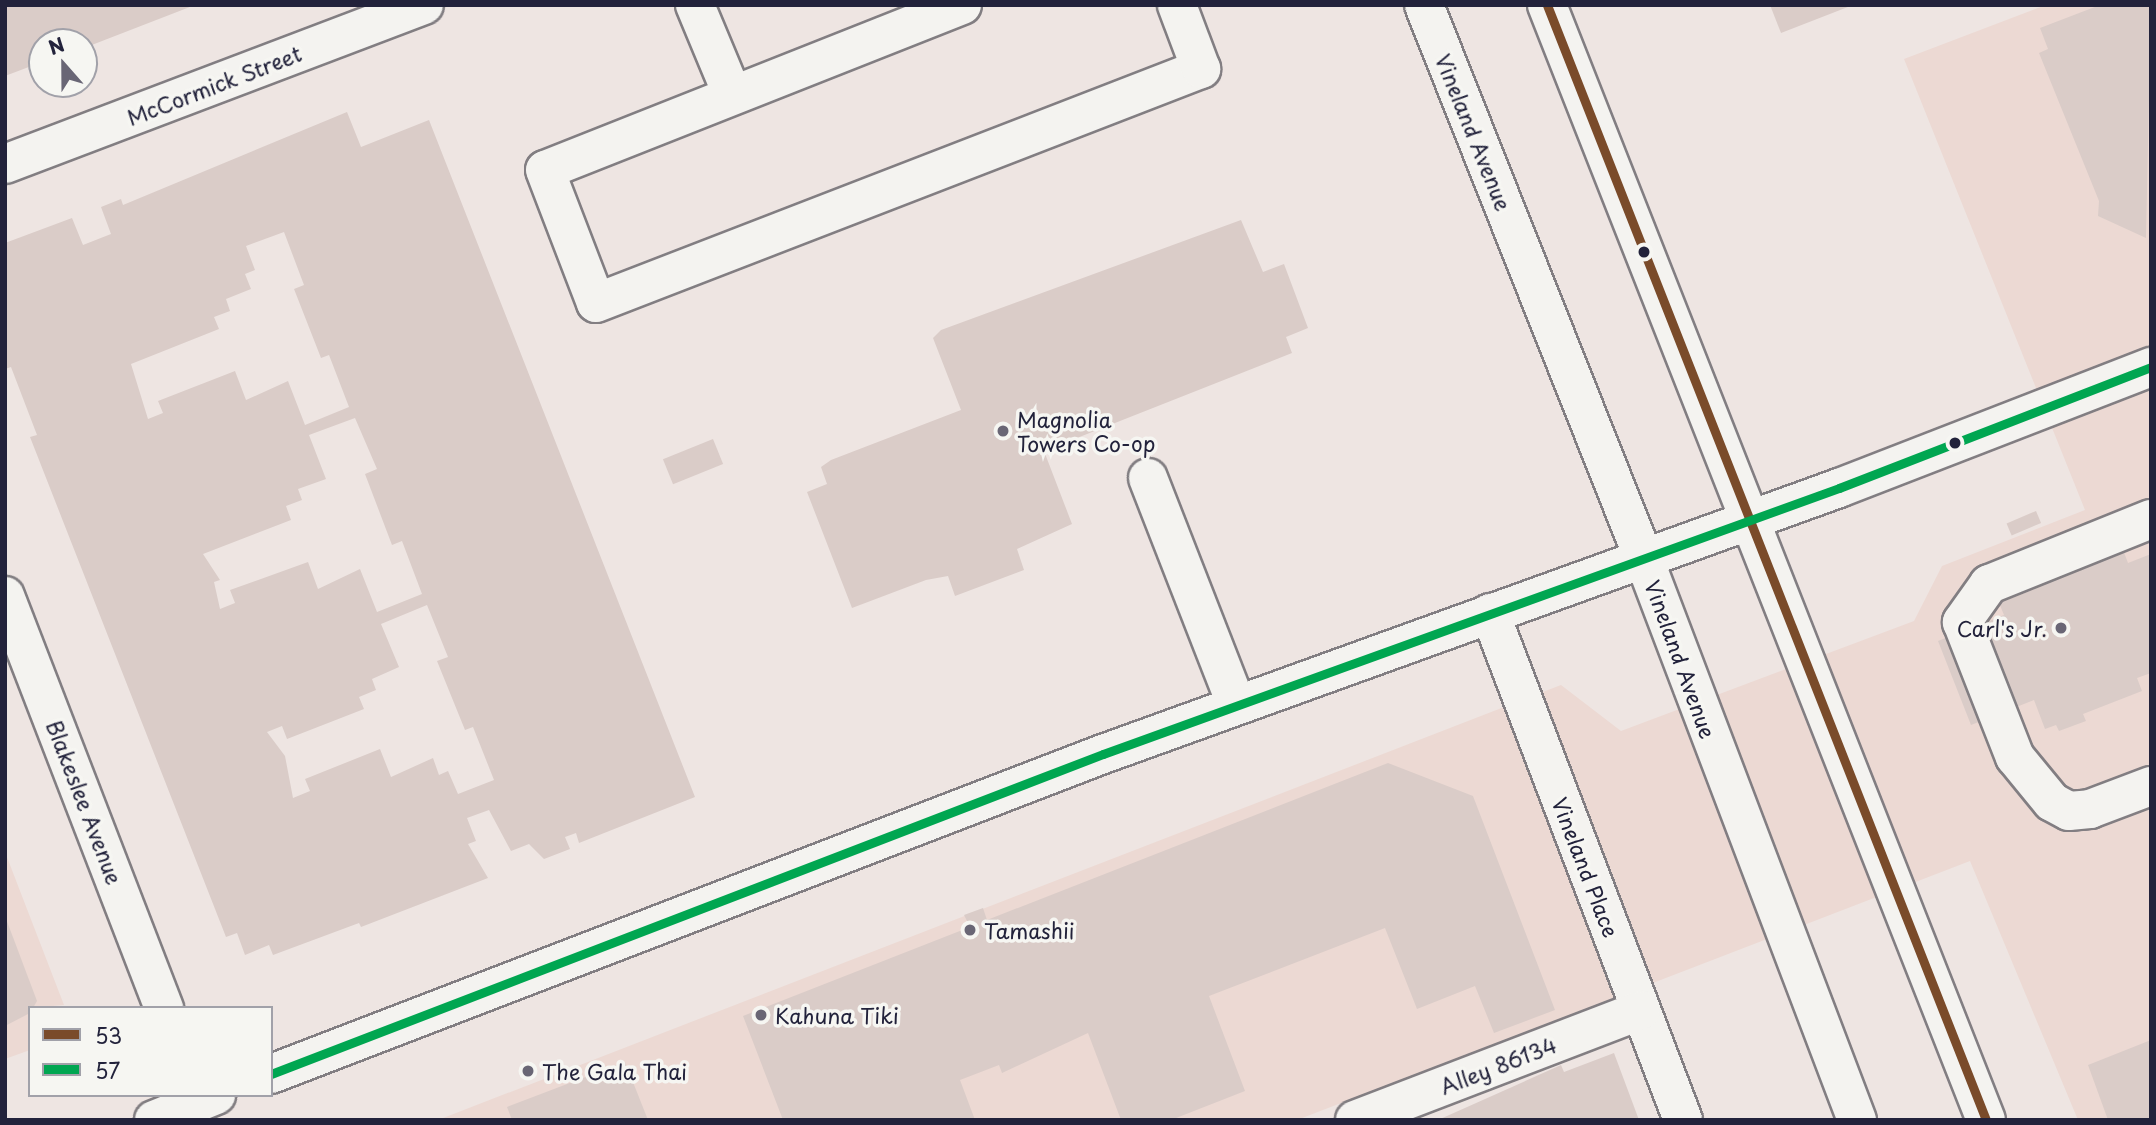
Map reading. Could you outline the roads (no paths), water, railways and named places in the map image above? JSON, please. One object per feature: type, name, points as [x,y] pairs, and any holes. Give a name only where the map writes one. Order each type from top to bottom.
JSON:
[{"type":"main road","name":"McCormick Street","points":[[5,164],[424,5]]},
{"type":"main road","points":[[695,5],[732,94]]},
{"type":"main road","points":[[962,5],[545,170],[596,303],[1201,69],[1177,5]]},
{"type":"main road","name":"Vineland Avenue","points":[[1424,5],[1644,559],[1857,1120]]},
{"type":"main road","points":[[1547,5],[1745,522],[1986,1120]]},
{"type":"main road","points":[[273,1073],[1236,705],[1745,522],[2151,367]]},
{"type":"main road","points":[[1148,478],[1236,705]]},
{"type":"main road","points":[[2151,519],[1989,584],[1962,622],[2001,726],[2030,781],[2069,811],[2090,809],[2151,786]]},
{"type":"main road","name":"Blakeslee Avenue","points":[[5,596],[163,1006]]},
{"type":"main road","name":"Vineland Place","points":[[1490,613],[1683,1120]]},
{"type":"main road","name":"Alley 86134","points":[[1355,1120],[1640,1010]]},
{"type":"main road","points":[[153,1120],[205,1097]]},
{"type":"place","name":"Magnolia Towers Co-op","points":[[1003,431]]},
{"type":"place","name":"Carl's Jr.","points":[[2061,628]]},
{"type":"place","name":"Tamashii","points":[[970,930]]},
{"type":"place","name":"Kahuna Tiki","points":[[761,1015]]},
{"type":"place","name":"The Gala Thai","points":[[528,1071]]}]
